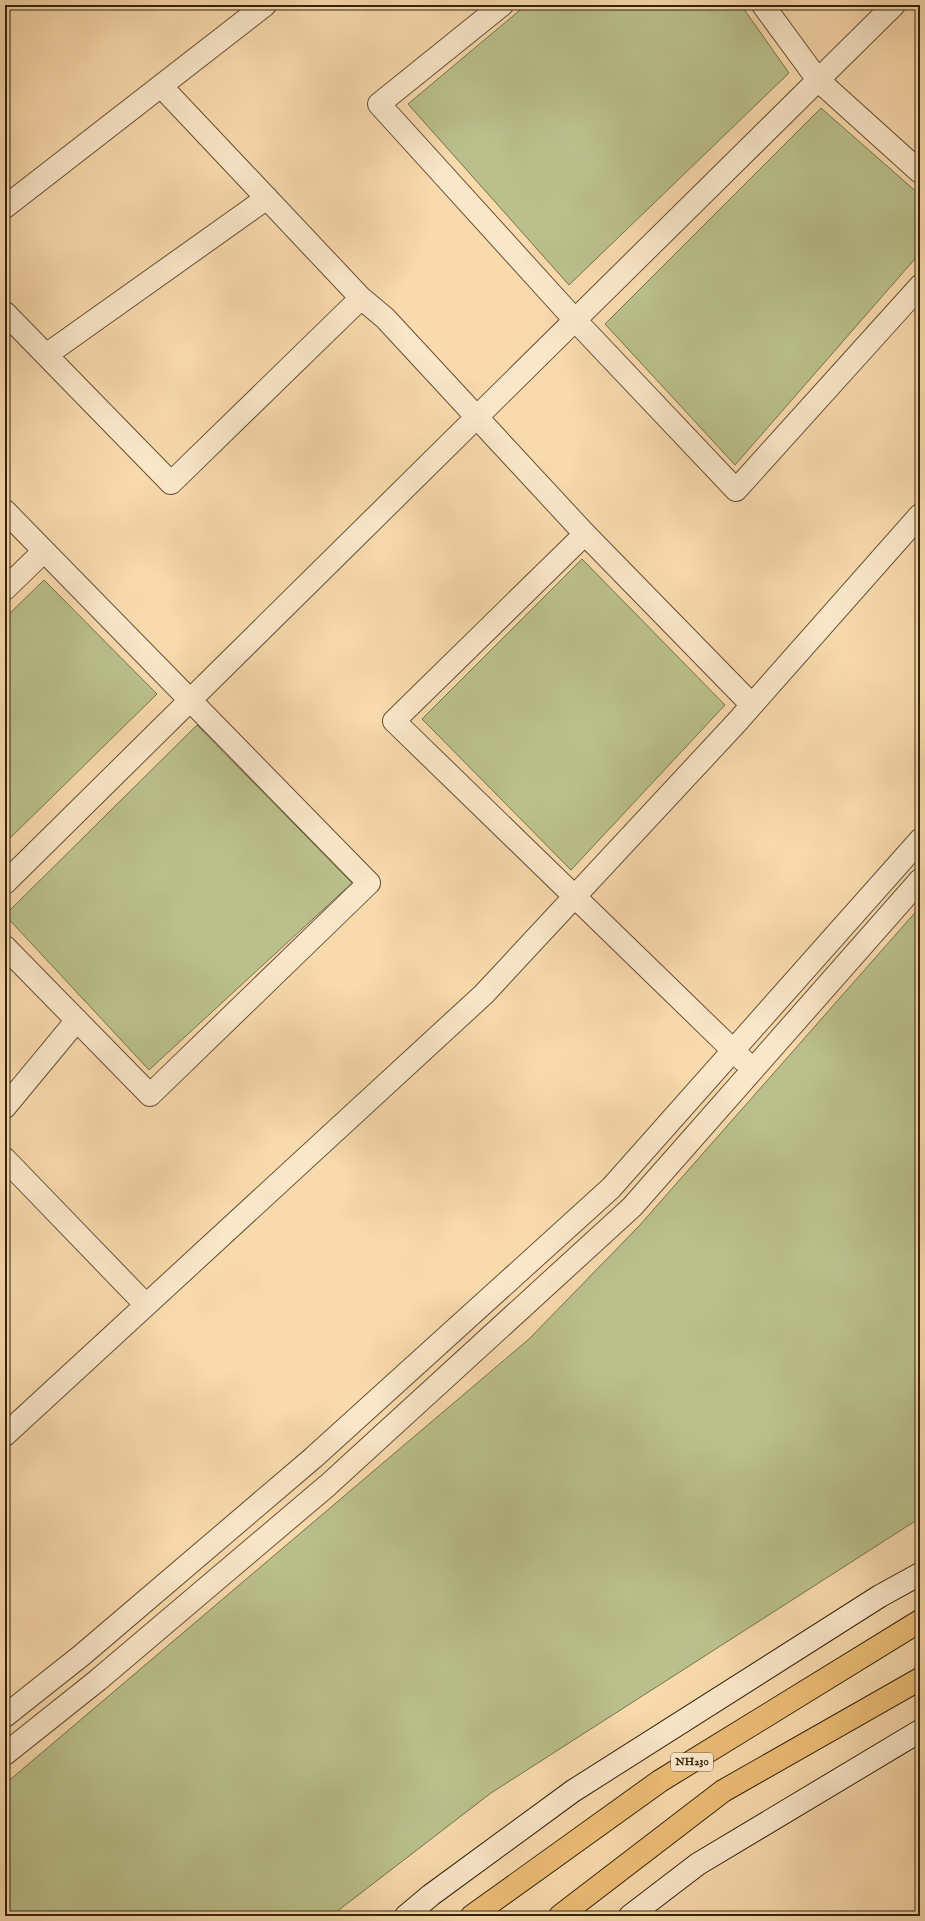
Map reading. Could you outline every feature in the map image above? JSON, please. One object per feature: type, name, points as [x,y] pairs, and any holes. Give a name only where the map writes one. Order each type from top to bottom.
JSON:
[{"type":"highway","name":"NH230","points":[[472,1916],[660,1781],[920,1621]]},
{"type":"highway","points":[[560,1916],[723,1791],[920,1679]]},
{"type":"street","points":[[5,207],[265,5]]},
{"type":"street","points":[[502,5],[380,104],[575,320],[736,490],[920,286]]},
{"type":"street","points":[[763,5],[818,80],[920,172]]},
{"type":"street","points":[[5,883],[894,5]]},
{"type":"street","points":[[161,86],[361,298],[385,318],[585,534],[752,705]]},
{"type":"street","points":[[46,355],[267,198]]},
{"type":"street","points":[[5,313],[171,483],[361,298]]},
{"type":"street","points":[[5,511],[369,883],[150,1095],[5,947]]},
{"type":"street","points":[[5,1435],[484,994],[752,705],[920,515]]},
{"type":"street","points":[[585,534],[394,721],[753,1069]]},
{"type":"street","points":[[5,589],[44,551]]},
{"type":"street","points":[[24,1738],[5,1717],[88,1649],[313,1458],[612,1188],[920,840]]},
{"type":"street","points":[[5,1754],[98,1680],[328,1485],[632,1207],[920,880]]},
{"type":"street","points":[[5,1108],[76,1020]]},
{"type":"street","points":[[5,1158],[146,1305]]},
{"type":"street","points":[[406,1916],[431,1895],[573,1791],[880,1596],[920,1574]]},
{"type":"street","points":[[630,1916],[698,1864],[920,1730]]},
{"type":"green space","points":[[526,5],[741,5],[789,73],[569,285],[408,104]]},
{"type":"green space","points":[[821,108],[920,195],[920,253],[735,465],[605,324]]},
{"type":"green space","points":[[582,559],[725,705],[571,870],[422,719]]},
{"type":"green space","points":[[44,580],[157,694],[5,843],[5,618]]},
{"type":"green space","points":[[197,725],[352,883],[149,1070],[5,915]]},
{"type":"green space","points":[[920,907],[920,1518],[491,1793],[331,1916],[5,1916],[5,1784],[529,1339],[639,1226]]}]
